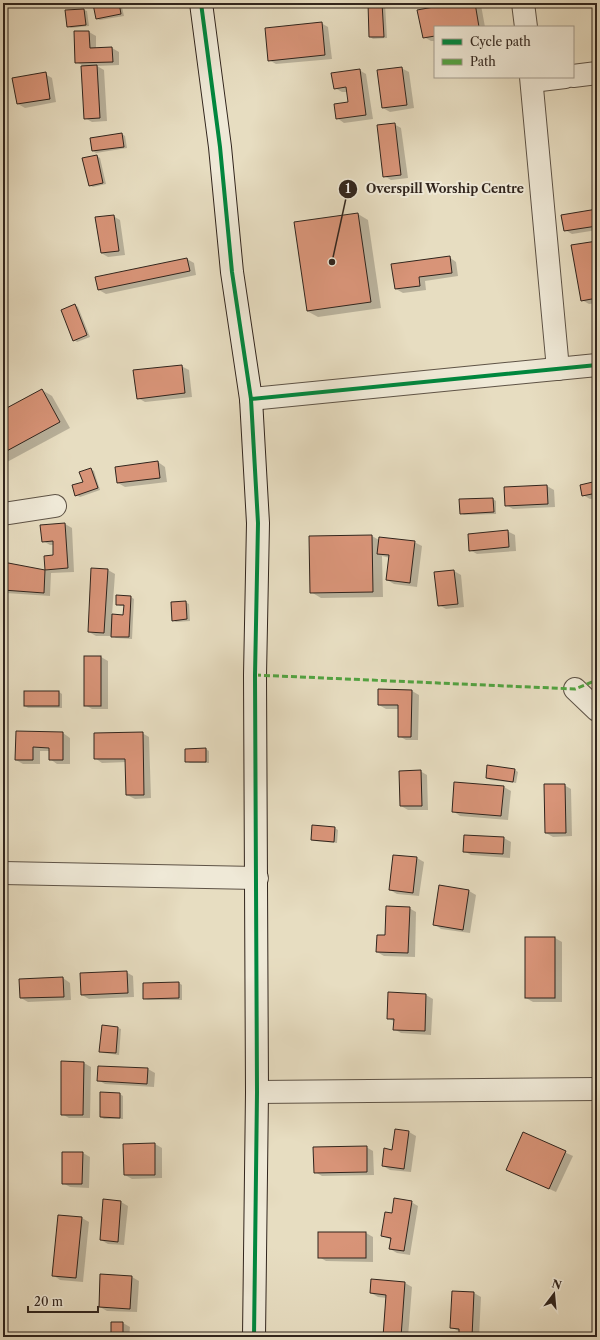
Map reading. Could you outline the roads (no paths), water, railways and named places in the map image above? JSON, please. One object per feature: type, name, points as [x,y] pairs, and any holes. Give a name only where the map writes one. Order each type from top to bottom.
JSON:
[{"type":"street","points":[[201,3],[220,147],[232,272],[251,399],[258,523],[255,675],[257,1092],[254,1337]]},
{"type":"street","points":[[523,3],[526,26]]},
{"type":"street","points":[[574,76],[597,73]]},
{"type":"street","points":[[548,78],[532,79],[558,368]]},
{"type":"street","points":[[251,399],[597,365]]},
{"type":"street","points":[[3,514],[55,506]]},
{"type":"street","points":[[575,689],[597,710]]},
{"type":"street","points":[[3,873],[257,878]]},
{"type":"street","points":[[257,1092],[597,1089]]},
{"type":"place","name":"Overspill Worship Centre","points":[[332,262]]}]
